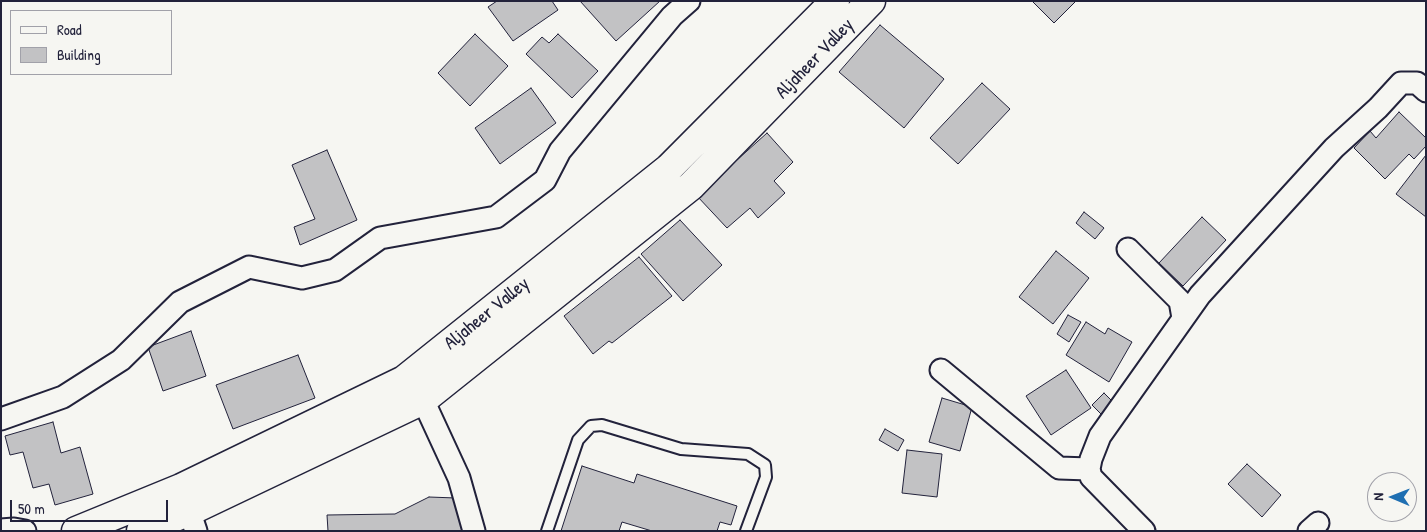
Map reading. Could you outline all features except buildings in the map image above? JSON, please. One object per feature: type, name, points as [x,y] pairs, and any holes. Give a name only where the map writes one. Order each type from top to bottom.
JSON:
[{"type":"street","points":[[1,420],[63,397],[121,360],[180,302],[249,267],[302,278],[335,270],[380,238],[496,217],[545,180],[560,151],[672,16],[689,1]]},
{"type":"street","name":"Aljaheer Valley","points":[[76,531],[189,510],[404,380],[669,168],[835,1]]},
{"type":"street","name":"Aljaheer Valley","points":[[141,531],[423,400],[691,186],[871,1]]},
{"type":"street","points":[[1144,531],[1091,477],[1089,469],[1100,436],[1200,295],[1328,155],[1378,108],[1401,83],[1417,83],[1426,90]]},
{"type":"street","points":[[1128,249],[1180,301],[1183,318]]},
{"type":"street","points":[[941,370],[1059,468],[1089,469]]},
{"type":"street","points":[[404,380],[423,400],[459,478],[474,531]]},
{"type":"street","points":[[1,530],[14,528],[24,531]]},
{"type":"lane","points":[[547,531],[578,440],[591,426],[602,425],[681,449],[748,454],[765,465],[766,477],[746,531]]}]
